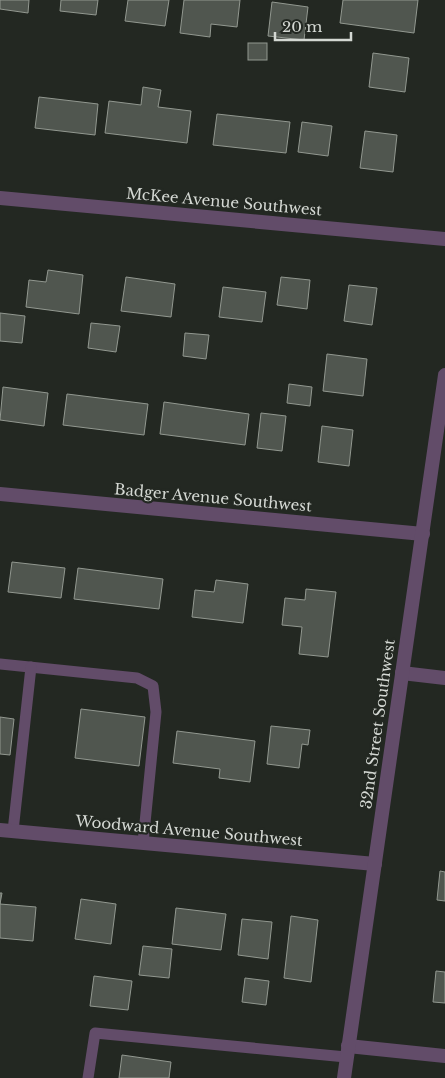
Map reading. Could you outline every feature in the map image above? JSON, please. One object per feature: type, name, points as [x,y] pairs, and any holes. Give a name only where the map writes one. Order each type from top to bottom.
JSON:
[{"type":"street","name":"McKee Avenue Southwest","points":[[0,198],[445,239]]},
{"type":"street","name":"32nd Street Southwest","points":[[344,1078],[445,375]]},
{"type":"street","name":"Badger Avenue Southwest","points":[[0,494],[423,534]]},
{"type":"street","points":[[402,673],[445,678]]},
{"type":"street","name":"Woodward Avenue Southwest","points":[[6,830],[375,864]]},
{"type":"street","points":[[347,1052],[445,1056]]},
{"type":"lane","points":[[0,664],[137,678],[153,686],[156,712],[143,843]]},
{"type":"lane","points":[[6,830],[31,667]]},
{"type":"lane","points":[[88,1078],[95,1033],[347,1052]]},
{"type":"building","points":[[0,0],[29,0],[28,13],[0,9]]},
{"type":"building","points":[[61,0],[98,0],[96,15],[60,11]]},
{"type":"building","points":[[128,0],[169,0],[165,26],[125,21]]},
{"type":"building","points":[[184,0],[240,0],[237,27],[211,24],[210,37],[180,33]]},
{"type":"building","points":[[343,0],[418,0],[414,33],[340,23]]},
{"type":"building","points":[[272,2],[308,7],[304,40],[268,36]]},
{"type":"building","points":[[248,43],[267,43],[267,60],[248,60]]},
{"type":"building","points":[[373,53],[409,58],[405,92],[369,87]]},
{"type":"building","points":[[143,87],[161,90],[158,107],[191,111],[187,143],[105,133],[109,101],[141,105]]},
{"type":"building","points":[[39,97],[98,104],[95,135],[35,128]]},
{"type":"building","points":[[217,114],[290,122],[286,153],[213,145]]},
{"type":"building","points":[[302,122],[332,126],[328,156],[298,152]]},
{"type":"building","points":[[365,131],[397,135],[393,172],[360,168]]},
{"type":"building","points":[[48,270],[83,275],[79,314],[26,307],[29,280],[46,282]]},
{"type":"building","points":[[126,277],[175,284],[171,317],[121,311]]},
{"type":"building","points":[[281,277],[310,280],[307,309],[277,305]]},
{"type":"building","points":[[349,285],[377,288],[372,325],[344,321]]},
{"type":"building","points":[[223,287],[266,292],[262,322],[219,317]]},
{"type":"building","points":[[0,313],[25,316],[22,343],[0,341]]},
{"type":"building","points":[[91,323],[120,326],[116,352],[88,348]]},
{"type":"building","points":[[185,333],[209,335],[206,359],[183,356]]},
{"type":"building","points":[[327,354],[367,359],[363,396],[323,391]]},
{"type":"building","points":[[289,384],[312,387],[310,406],[287,403]]},
{"type":"building","points":[[3,387],[48,393],[44,426],[0,420]]},
{"type":"building","points":[[67,394],[148,404],[144,435],[63,425]]},
{"type":"building","points":[[164,402],[249,414],[245,445],[160,434]]},
{"type":"building","points":[[261,413],[286,416],[282,451],[257,448]]},
{"type":"building","points":[[322,426],[353,430],[349,466],[318,462]]},
{"type":"building","points":[[12,562],[65,568],[61,598],[8,592]]},
{"type":"building","points":[[78,568],[163,579],[159,609],[74,599]]},
{"type":"building","points":[[216,580],[248,584],[243,623],[192,617],[195,590],[214,592]]},
{"type":"building","points":[[306,589],[336,592],[328,657],[299,654],[302,627],[282,625],[285,598],[305,600]]},
{"type":"building","points":[[81,709],[145,717],[139,766],[75,758]]},
{"type":"building","points":[[0,717],[14,719],[10,755],[0,754]]},
{"type":"building","points":[[271,726],[310,730],[308,745],[302,744],[299,768],[267,764]]},
{"type":"building","points":[[177,731],[255,741],[250,782],[219,778],[220,769],[173,763]]},
{"type":"building","points":[[440,871],[445,872],[445,901],[437,900]]},
{"type":"building","points":[[81,899],[116,904],[111,944],[75,939]]},
{"type":"building","points":[[0,904],[36,907],[33,941],[0,938]]},
{"type":"building","points":[[176,908],[226,914],[221,950],[172,944]]},
{"type":"building","points":[[291,916],[318,920],[311,982],[284,978]]},
{"type":"building","points":[[242,919],[272,922],[268,959],[238,955]]},
{"type":"building","points":[[143,946],[172,949],[169,978],[139,975]]},
{"type":"building","points":[[436,971],[445,972],[445,1003],[433,1002]]},
{"type":"building","points":[[94,976],[132,981],[128,1010],[90,1006]]},
{"type":"building","points":[[245,978],[269,981],[266,1005],[242,1002]]},
{"type":"building","points":[[122,1055],[171,1062],[169,1078],[119,1078]]}]
